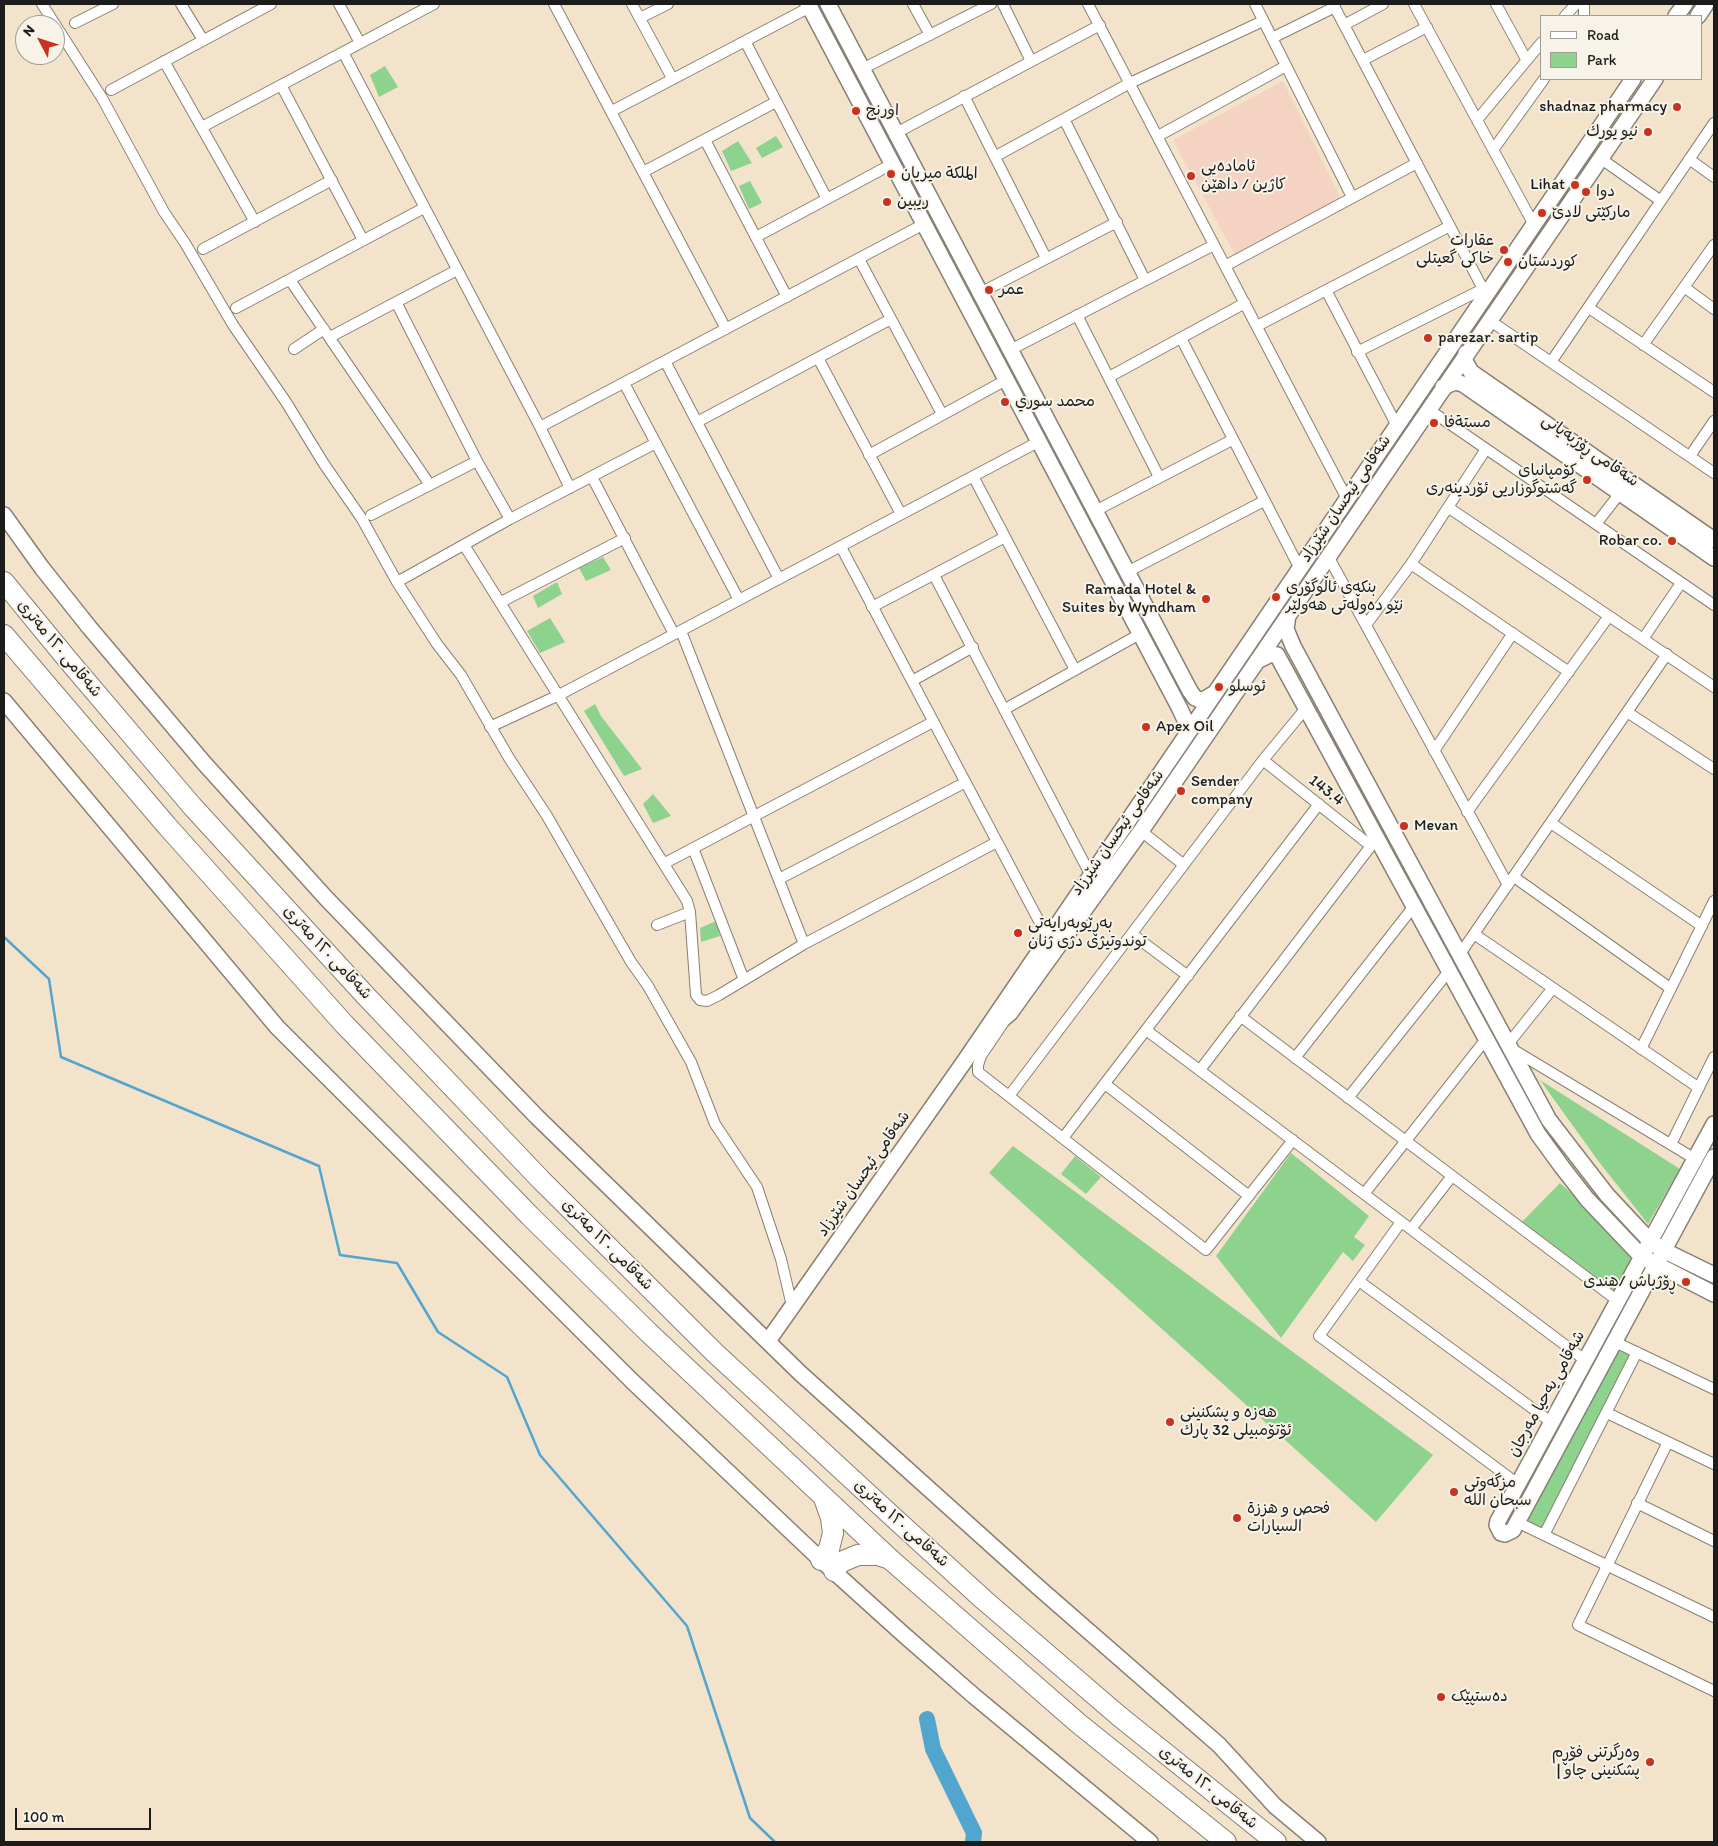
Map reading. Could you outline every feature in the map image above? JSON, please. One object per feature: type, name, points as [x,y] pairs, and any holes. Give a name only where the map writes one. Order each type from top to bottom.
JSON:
[{"type":"highway","name":"شەقامی ١٢٠ مەتری","points":[[4,582],[192,806],[365,995],[541,1180],[708,1346],[984,1600],[1119,1716],[1276,1842]]},
{"type":"highway","name":"شەقامی ١٢٠ مەتری","points":[[4,635],[167,826],[344,1024],[530,1216],[648,1332],[891,1560],[1078,1723],[1226,1842]]},
{"type":"highway","points":[[824,1499],[831,1518],[833,1533],[827,1565],[842,1562],[858,1555],[878,1555],[891,1560]]},
{"type":"street","points":[[42,4],[102,98],[164,212],[186,243],[229,318],[362,519],[397,582],[436,644],[461,675],[490,727],[547,816],[692,1062],[715,1124],[757,1188],[782,1259],[792,1306]]},
{"type":"street","points":[[75,23],[113,4]]},
{"type":"street","points":[[181,4],[203,40]]},
{"type":"street","points":[[339,4],[360,43]]},
{"type":"street","points":[[202,127],[434,4]]},
{"type":"street","points":[[554,4],[726,329]]},
{"type":"street","points":[[632,4],[672,78]]},
{"type":"street","points":[[640,18],[668,4]]},
{"type":"street","points":[[828,4],[1190,691],[1195,698],[1202,700],[1216,692]]},
{"type":"street","points":[[913,4],[930,35]]},
{"type":"street","points":[[862,69],[991,4]]},
{"type":"street","points":[[1003,4],[1031,61]]},
{"type":"street","points":[[1088,4],[1347,499]]},
{"type":"street","points":[[1255,4],[1352,198]]},
{"type":"street","points":[[1344,25],[1383,4]]},
{"type":"street","points":[[1414,4],[1534,225]]},
{"type":"street","points":[[1496,4],[1526,59]]},
{"type":"street","points":[[1566,15],[1576,4]]},
{"type":"street","points":[[1677,15],[1685,4]]},
{"type":"street","points":[[1699,15],[1706,4]]},
{"type":"street","points":[[111,90],[265,5]]},
{"type":"street","points":[[612,111],[809,5],[1175,700],[1186,722],[1186,736]]},
{"type":"street","points":[[1272,38],[1334,5],[1485,291],[1357,352]]},
{"type":"street","points":[[996,156],[1130,83],[1263,21]]},
{"type":"street","points":[[896,133],[1100,26]]},
{"type":"street","points":[[1363,60],[1427,26]]},
{"type":"street","points":[[745,41],[827,199]]},
{"type":"street","points":[[1477,120],[1540,44]]},
{"type":"street","points":[[343,52],[540,427],[570,488]]},
{"type":"street","points":[[164,61],[255,222]]},
{"type":"street","points":[[1158,136],[1286,66]]},
{"type":"street","points":[[1493,150],[1543,80]]},
{"type":"street","name":"شەقامی ئیحسان شێرزاد","points":[[768,1341],[988,1027],[1397,426],[1485,291],[1534,225],[1633,80]]},
{"type":"street","name":"شەقامی ئیحسان شێرزاد","points":[[988,1027],[998,1023],[1010,1013],[1141,831],[1654,80]]},
{"type":"street","points":[[281,85],[363,240]]},
{"type":"street","points":[[964,96],[1046,258]]},
{"type":"street","points":[[643,172],[776,102]]},
{"type":"street","points":[[865,112],[880,104]]},
{"type":"street","points":[[1064,119],[1145,280]]},
{"type":"street","points":[[1551,362],[1714,123]]},
{"type":"street","points":[[705,140],[787,297]]},
{"type":"street","points":[[1600,158],[1661,201]]},
{"type":"street","points":[[1689,160],[1714,176]]},
{"type":"street","points":[[1225,266],[1416,163]]},
{"type":"street","points":[[756,237],[892,164]]},
{"type":"street","points":[[1571,171],[1585,180]]},
{"type":"street","points":[[203,249],[332,180]]},
{"type":"street","points":[[236,308],[424,208]]},
{"type":"street","points":[[980,293],[1117,222]]},
{"type":"street","points":[[540,427],[924,224]]},
{"type":"street","points":[[1257,326],[1450,226]]},
{"type":"street","points":[[1010,350],[1214,244]]},
{"type":"street","points":[[1643,344],[1714,245]]},
{"type":"street","points":[[859,258],[942,414]]},
{"type":"street","points":[[294,349],[396,302],[457,270]]},
{"type":"street","points":[[290,280],[430,485]]},
{"type":"street","points":[[1684,287],[1714,309]]},
{"type":"street","points":[[1326,290],[1397,426]]},
{"type":"street","points":[[396,302],[477,461],[510,519]]},
{"type":"street","points":[[1109,376],[1245,303]]},
{"type":"street","points":[[1588,308],[1714,392]]},
{"type":"street","points":[[1077,315],[1159,477]]},
{"type":"street","points":[[697,422],[891,319]]},
{"type":"street","points":[[1489,320],[1714,473]]},
{"type":"street","points":[[1180,338],[1300,569]]},
{"type":"street","points":[[1443,387],[1467,378],[1466,353]]},
{"type":"street","points":[[818,358],[901,514]]},
{"type":"street","points":[[665,361],[779,579]]},
{"type":"street","name":"شەقامی ڕۆژبەیانی","points":[[1467,378],[1620,493],[1705,540]]},
{"type":"street","name":"شەقامی ڕۆژبەیانی","points":[[1467,378],[1705,540],[1714,558]]},
{"type":"street","points":[[869,455],[1006,380]]},
{"type":"street","points":[[624,383],[738,600]]},
{"type":"street","points":[[1025,416],[1041,409]]},
{"type":"street","points":[[1428,409],[1714,606]]},
{"type":"street","points":[[1690,456],[1714,421]]},
{"type":"street","points":[[1095,511],[1232,440]]},
{"type":"street","points":[[490,727],[559,695],[1038,442]]},
{"type":"street","points":[[397,582],[510,519],[656,443]]},
{"type":"street","points":[[1382,448],[1395,458]]},
{"type":"street","points":[[1366,625],[1411,564],[1486,449]]},
{"type":"street","points":[[371,516],[477,461]]},
{"type":"street","points":[[973,476],[1075,670]]},
{"type":"street","points":[[592,477],[678,633],[804,944]]},
{"type":"street","points":[[1596,524],[1620,493]]},
{"type":"street","points":[[1127,572],[1264,501]]},
{"type":"street","points":[[1449,508],[1714,687]]},
{"type":"street","points":[[4,515],[42,568],[138,687],[325,897],[537,1117],[808,1380],[1038,1587],[1219,1745],[1271,1803],[1318,1842]]},
{"type":"street","points":[[872,607],[1005,537]]},
{"type":"street","points":[[501,602],[625,538]]},
{"type":"street","points":[[464,545],[688,902],[696,994],[700,1000],[707,1001],[804,944],[997,842]]},
{"type":"street","points":[[841,547],[964,783],[1048,938]]},
{"type":"street","points":[[1328,556],[1467,812],[1511,881],[1670,988]]},
{"type":"street","points":[[1411,564],[1570,672]]},
{"type":"street","points":[[934,575],[1091,876]]},
{"type":"street","points":[[1644,639],[1681,583]]},
{"type":"street","points":[[1288,615],[1286,629],[1293,646],[1549,1120],[1597,1183],[1646,1238],[1669,1253],[1714,1275]]},
{"type":"street","points":[[1467,812],[1609,616]]},
{"type":"street","points":[[1005,709],[1140,634]]},
{"type":"street","points":[[1434,751],[1513,634]]},
{"type":"street","points":[[1293,646],[1284,645],[1279,649],[1277,655],[1374,842],[1414,906],[1538,1134],[1587,1199],[1642,1257],[1714,1294]]},
{"type":"street","points":[[912,681],[973,648]]},
{"type":"street","points":[[1257,661],[1270,654],[1277,655]]},
{"type":"street","points":[[1460,954],[1667,654]]},
{"type":"street","points":[[1175,700],[1184,701],[1189,697],[1190,691]]},
{"type":"street","points":[[4,701],[277,1027],[632,1382],[827,1565],[974,1696],[1150,1842]]},
{"type":"street","points":[[1009,1096],[1262,760],[1306,708]]},
{"type":"street","points":[[1627,712],[1714,769]]},
{"type":"street","points":[[665,863],[933,722]]},
{"type":"street","name":"143.4","points":[[1262,760],[1319,804],[1374,842]]},
{"type":"street","points":[[778,879],[964,783]]},
{"type":"street","points":[[1148,791],[1162,800]]},
{"type":"street","points":[[1063,1138],[1319,804]]},
{"type":"street","points":[[1551,823],[1702,926]]},
{"type":"street","points":[[1141,831],[1184,865]]},
{"type":"street","points":[[1200,1070],[1374,842]]},
{"type":"street","points":[[693,848],[744,980]]},
{"type":"street","points":[[1641,1049],[1714,901]]},
{"type":"street","points":[[1295,1058],[1414,906]]},
{"type":"street","points":[[657,925],[690,912]]},
{"type":"street","points":[[1428,932],[1443,924]]},
{"type":"street","points":[[1132,934],[1188,976]]},
{"type":"street","points":[[1474,934],[1699,1088]]},
{"type":"street","points":[[1348,1098],[1449,971]]},
{"type":"street","points":[[1509,1046],[1553,988]]},
{"type":"street","points":[[1010,1013],[982,1056],[978,1065],[978,1072],[1206,1250],[1293,1140]]},
{"type":"street","points":[[1240,1016],[1618,1301]]},
{"type":"street","points":[[1146,1030],[1585,1360]]},
{"type":"street","points":[[1364,1194],[1486,1039]]},
{"type":"street","points":[[1509,1046],[1695,1159]]},
{"type":"street","points":[[1671,1144],[1714,1057]]},
{"type":"street","points":[[1105,1084],[1249,1196]]},
{"type":"street","name":"شەقامی یەحیا مەرجان","points":[[1517,1522],[1510,1533],[1501,1533],[1498,1530],[1498,1521],[1642,1257],[1646,1238],[1695,1159],[1714,1124]]},
{"type":"street","points":[[1714,1157],[1661,1268],[1615,1342],[1517,1522],[1714,1617]]},
{"type":"street","points":[[1411,1229],[1452,1176]]},
{"type":"street","points":[[1401,1222],[1319,1336],[1518,1484]]},
{"type":"street","points":[[1630,1245],[1646,1238]]},
{"type":"street","points":[[1359,1281],[1552,1422]]},
{"type":"street","points":[[1615,1342],[1714,1389]]},
{"type":"street","points":[[1544,1535],[1638,1352]]},
{"type":"street","points":[[1607,1413],[1714,1464]]},
{"type":"street","points":[[1668,1442],[1578,1625],[1714,1691]]},
{"type":"street","points":[[1637,1503],[1714,1541]]},
{"type":"shaded area","points":[[1283,81],[1341,199],[1235,255],[1173,140]]},
{"type":"green space","points":[[385,66],[398,87],[379,97],[370,75]]},
{"type":"green space","points":[[776,136],[783,147],[762,158],[756,148]]},
{"type":"green space","points":[[738,141],[752,163],[731,171],[722,151]]},
{"type":"green space","points":[[750,181],[762,203],[749,209],[739,186]]},
{"type":"green space","points":[[603,557],[611,570],[586,581],[579,568]]},
{"type":"green space","points":[[557,582],[562,594],[538,608],[533,596]]},
{"type":"green space","points":[[550,618],[565,642],[540,653],[527,631]]},
{"type":"green space","points":[[595,704],[601,716],[642,769],[624,776],[584,711]]},
{"type":"green space","points":[[653,794],[671,816],[653,823],[643,804]]},
{"type":"green space","points":[[716,921],[720,936],[701,942],[700,928]]},
{"type":"green space","points":[[1540,1080],[1680,1169],[1648,1224],[1599,1162]]},
{"type":"green space","points":[[1013,1146],[1433,1455],[1376,1522],[989,1173]]},
{"type":"green space","points":[[1291,1153],[1369,1216],[1354,1237],[1365,1245],[1353,1261],[1343,1252],[1281,1338],[1216,1256]]},
{"type":"green space","points":[[1075,1156],[1101,1177],[1086,1194],[1061,1174]]},
{"type":"green space","points":[[1560,1183],[1642,1257],[1618,1301],[1518,1226]]},
{"type":"green space","points":[[1615,1342],[1637,1352],[1544,1535],[1528,1528],[1528,1516]]},
{"type":"waterway","points":[[4,937],[49,979],[61,1057],[319,1166],[340,1255],[397,1263],[438,1332],[507,1377],[540,1455],[687,1626],[750,1818],[775,1842]]},
{"type":"waterway","points":[[927,1719],[933,1749],[974,1833],[973,1842]]},
{"type":"place","name":"shadnaz pharmacy","points":[[1677,107]]},
{"type":"place","name":"اورنج","points":[[856,111]]},
{"type":"place","name":"نيو يورك","points":[[1648,132]]},
{"type":"place","name":"الملكة ميريان","points":[[891,174]]},
{"type":"place","name":"ئامادەيی کاژين / داهێن","points":[[1191,176]]},
{"type":"place","name":"Lihat","points":[[1575,185]]},
{"type":"place","name":"دوا","points":[[1586,192]]},
{"type":"place","name":"ريبين","points":[[887,202]]},
{"type":"place","name":"مارکێتی لادێ","points":[[1542,213]]},
{"type":"place","name":"عقارات خاكى گعیتلى","points":[[1504,250]]},
{"type":"place","name":"كوردستان","points":[[1508,262]]},
{"type":"place","name":"عمر","points":[[989,290]]},
{"type":"place","name":"parezar. sartip","points":[[1428,338]]},
{"type":"place","name":"محمد سوري","points":[[1005,402]]},
{"type":"place","name":"مستةفا","points":[[1434,423]]},
{"type":"place","name":"کۆمپانیای گەشتوگوزاریی ئۆردینەری","points":[[1587,480]]},
{"type":"place","name":"Robar co.","points":[[1672,541]]},
{"type":"place","name":"بنکەی ئاڵوگۆڕی نێو دەوڵەتی هەولێر","points":[[1276,597]]},
{"type":"place","name":"Ramada Hotel & Suites by Wyndham","points":[[1206,599]]},
{"type":"place","name":"ئوسلو","points":[[1219,687]]},
{"type":"place","name":"Apex Oil","points":[[1146,727]]},
{"type":"place","name":"Sender company","points":[[1181,791]]},
{"type":"place","name":"Mevan","points":[[1404,826]]},
{"type":"place","name":"بەڕێوبەرایەتی توندوتیژی دژی ژنان","points":[[1018,933]]},
{"type":"place","name":"ڕۆژباش /ھندی","points":[[1686,1282]]},
{"type":"place","name":"هه‌زه‌ و پشكنینی ئۆتۆمبیلی 32 پارك","points":[[1170,1422]]},
{"type":"place","name":"مزگەوتی سبحان اللە","points":[[1454,1492]]},
{"type":"place","name":"فحص و هززة السيارات","points":[[1237,1518]]},
{"type":"place","name":"دەستپێک","points":[[1441,1697]]},
{"type":"place","name":"وەرگرتنی فۆڕم | پشکنینی چاو","points":[[1650,1762]]}]
